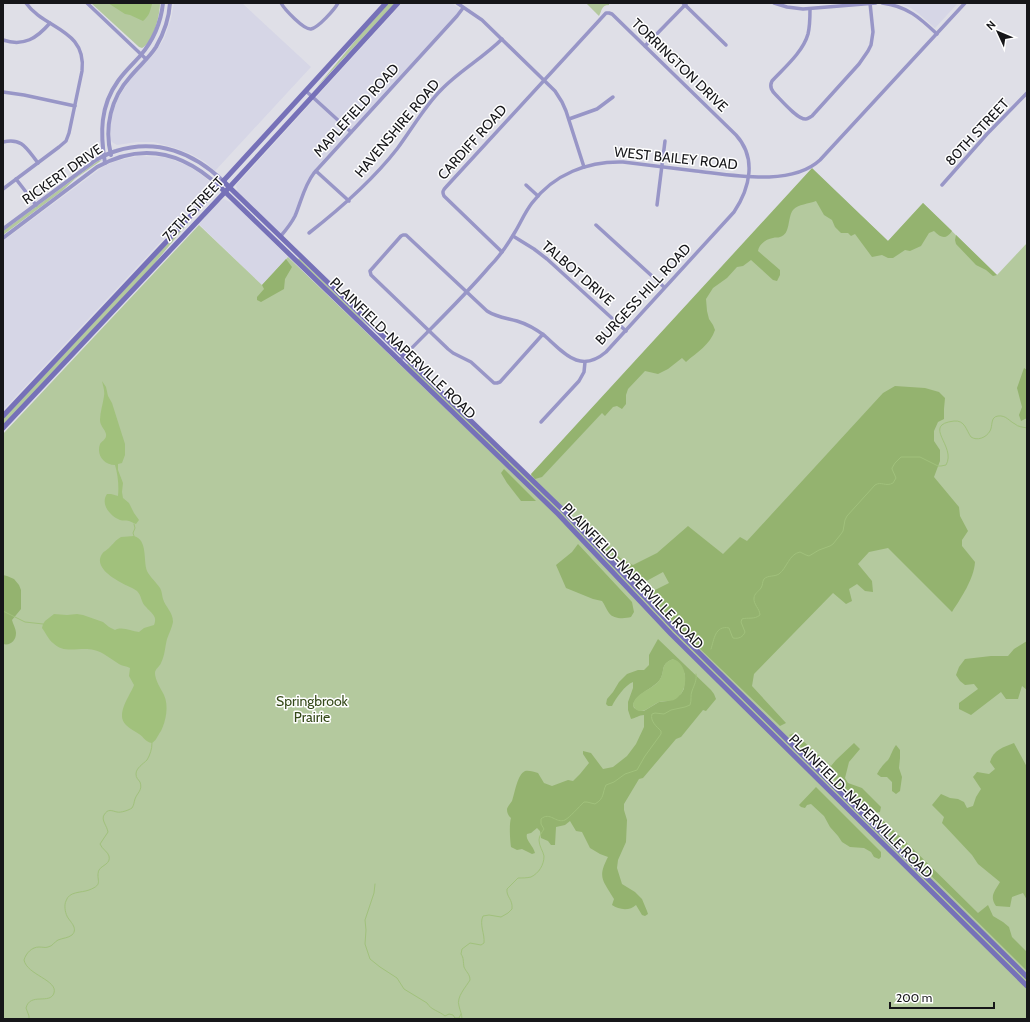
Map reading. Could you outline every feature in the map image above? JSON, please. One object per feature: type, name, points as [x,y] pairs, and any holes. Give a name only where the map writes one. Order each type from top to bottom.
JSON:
[{"type":"main road","name":"75TH STREET","points":[[3,416],[223,181],[386,3]]},
{"type":"main road","name":"75TH STREET","points":[[3,428],[225,192],[398,3]]},
{"type":"main road","name":"PLAINFIELD-NAPERVILLE ROAD","points":[[223,181],[562,509],[676,630],[1027,977]]},
{"type":"main road","name":"PLAINFIELD-NAPERVILLE ROAD","points":[[218,186],[558,514],[671,634],[1027,986]]},
{"type":"street","points":[[3,189],[66,141],[83,68],[78,46],[71,37],[35,13],[26,3]]},
{"type":"street","points":[[87,3],[146,59]]},
{"type":"street","points":[[105,162],[102,144],[102,128],[106,103],[119,80],[150,44],[158,26],[163,3]]},
{"type":"street","points":[[113,160],[109,142],[109,128],[110,116],[114,104],[126,82],[156,47],[162,36],[167,21],[170,3]]},
{"type":"street","points":[[281,3],[286,10],[308,29],[318,26],[338,3]]},
{"type":"street","points":[[457,3],[482,20],[544,80],[558,96],[564,107],[584,167]]},
{"type":"street","points":[[774,3],[794,8],[810,9],[849,4],[876,3]]},
{"type":"street","points":[[810,9],[810,26],[804,43],[799,51],[772,81],[771,86],[772,91],[776,95],[799,117],[805,119],[812,116],[865,56],[871,45],[872,38],[870,3]]},
{"type":"street","points":[[882,3],[898,6],[915,15],[937,34]]},
{"type":"street","name":"WEST BAILEY ROAD","points":[[399,361],[491,266],[513,236],[528,208],[547,187],[560,178],[570,172],[584,167],[598,163],[613,162],[765,177],[787,175],[803,170],[817,163],[965,3]]},
{"type":"street","points":[[645,46],[685,4],[726,45]]},
{"type":"street","name":"MAPLEFIELD ROAD","points":[[280,236],[292,221],[307,184],[316,171],[452,22],[463,8]]},
{"type":"street","name":"TORRINGTON DRIVE","points":[[544,80],[606,13],[612,14],[738,137],[744,146],[750,165],[748,176]]},
{"type":"street","points":[[3,40],[17,43],[27,41],[37,36],[50,23]]},
{"type":"street","name":"HAVENSHIRE ROAD","points":[[309,233],[349,201],[390,157],[441,90],[492,49],[502,39]]},
{"type":"street","name":"CARDIFF ROAD","points":[[502,252],[445,198],[443,190],[544,80]]},
{"type":"street","points":[[306,91],[351,132]]},
{"type":"street","points":[[3,92],[74,106]]},
{"type":"street","name":"80TH STREET","points":[[942,185],[987,134],[1027,93]]},
{"type":"street","points":[[568,119],[597,109],[613,97]]},
{"type":"street","points":[[3,142],[16,141],[21,143],[38,163]]},
{"type":"street","points":[[657,205],[665,141]]},
{"type":"street","name":"RICKERT DRIVE","points":[[3,229],[96,160],[111,152],[124,149],[144,146],[181,152],[196,159],[223,181]]},
{"type":"street","name":"RICKERT DRIVE","points":[[3,238],[105,162],[129,155],[149,153],[180,159],[206,175],[218,186]]},
{"type":"street","points":[[316,171],[349,201]]},
{"type":"street","name":"BURGESS HILL ROAD","points":[[585,362],[594,360],[601,356],[734,212],[744,194],[748,176]]},
{"type":"street","points":[[16,179],[36,205]]},
{"type":"street","points":[[526,185],[538,196]]},
{"type":"street","points":[[596,225],[664,287]]},
{"type":"street","points":[[541,422],[579,381],[584,372],[585,362],[574,360],[543,334],[532,327],[491,314],[405,234],[401,236],[372,268],[370,273],[453,353],[471,362],[496,384],[500,382],[543,334]]},
{"type":"street","name":"TALBOT DRIVE","points":[[513,236],[547,259],[626,330]]},
{"type":"shaded area","points":[[108,3],[152,4],[149,14],[143,21],[125,14]]},
{"type":"shaded area","points":[[174,3],[242,3],[311,67],[215,171],[205,162],[191,154],[175,148],[154,142],[137,142],[117,145],[111,140],[111,123],[118,99],[132,77],[154,54],[164,39],[171,19]]},
{"type":"shaded area","points":[[402,3],[452,3],[462,11],[314,173],[293,219],[281,235],[238,192],[236,186],[237,184]]},
{"type":"shaded area","points":[[898,3],[958,3],[935,28],[911,8]]},
{"type":"shaded area","points":[[138,156],[163,157],[188,166],[207,179],[212,187],[207,196],[195,205],[3,410],[3,241],[104,166],[116,161]]},
{"type":"shaded area","points":[[812,168],[888,241],[923,203],[952,231],[946,237],[939,235],[934,231],[929,233],[921,246],[910,251],[905,250],[893,258],[888,258],[882,255],[872,257],[855,234],[851,236],[848,233],[841,233],[835,227],[832,220],[824,215],[816,201],[795,208],[791,213],[786,233],[780,237],[765,241],[761,244],[758,251],[780,270],[780,275],[777,281],[773,280],[751,260],[743,266],[737,267],[727,278],[713,288],[706,299],[709,319],[715,330],[707,344],[686,362],[682,358],[668,369],[658,374],[645,371],[628,389],[626,404],[622,409],[617,406],[613,407],[605,416],[602,413],[542,477],[535,479],[531,474]]},
{"type":"shaded area","points":[[224,199],[234,204],[288,257],[262,285],[199,224],[217,203]]},
{"type":"shaded area","points":[[956,235],[997,275],[993,276],[986,270],[976,265],[956,244]]},
{"type":"shaded area","points":[[286,259],[292,267],[285,279],[284,289],[261,302],[257,300],[257,297],[264,289],[262,285]]},
{"type":"shaded area","points":[[1024,368],[1027,370],[1027,418],[1021,421],[1019,415],[1022,407],[1017,388]]},
{"type":"shaded area","points":[[102,381],[112,403],[125,444],[125,455],[122,463],[118,464],[118,470],[123,483],[123,498],[129,503],[139,520],[136,524],[116,518],[105,506],[105,498],[107,494],[118,496],[118,484],[115,465],[111,465],[104,461],[99,452],[100,444],[106,436],[100,420],[104,394]]},
{"type":"shaded area","points":[[895,386],[925,388],[939,392],[945,398],[944,419],[938,422],[934,431],[934,441],[940,450],[940,461],[934,477],[959,507],[960,516],[968,531],[962,540],[962,546],[975,562],[972,575],[952,612],[888,548],[869,552],[858,564],[872,581],[873,592],[865,591],[857,584],[849,589],[852,601],[846,604],[833,593],[754,674],[752,686],[786,723],[780,726],[649,597],[649,594],[669,583],[663,572],[641,584],[610,552],[604,549],[578,523],[582,519],[620,558],[633,565],[657,553],[688,526],[723,554],[740,537],[747,541],[883,393]]},
{"type":"shaded area","points":[[504,469],[536,501],[521,501],[501,473]]},
{"type":"shaded area","points":[[134,536],[138,538],[143,546],[147,571],[161,589],[164,602],[172,615],[173,622],[162,660],[155,672],[157,681],[166,699],[167,709],[163,727],[152,743],[148,742],[141,735],[129,728],[123,721],[122,716],[124,705],[134,685],[129,676],[130,668],[120,665],[97,651],[89,649],[62,649],[50,640],[42,628],[45,621],[54,614],[83,615],[103,622],[115,630],[124,629],[139,632],[144,628],[154,625],[155,617],[144,605],[137,591],[112,577],[105,571],[100,563],[102,554],[117,540],[121,537]]},
{"type":"shaded area","points":[[578,544],[632,602],[634,612],[631,617],[622,618],[613,616],[609,613],[602,601],[566,588],[556,565],[572,552]]},
{"type":"shaded area","points":[[3,575],[14,579],[21,590],[21,609],[12,620],[16,630],[16,636],[12,642],[8,644],[3,644]]},
{"type":"shaded area","points":[[658,639],[711,690],[716,699],[706,711],[703,710],[681,737],[676,739],[643,778],[639,779],[624,804],[627,820],[626,842],[618,860],[617,868],[622,884],[635,892],[642,899],[648,914],[645,916],[642,915],[636,905],[631,908],[624,909],[612,905],[614,899],[604,883],[602,875],[608,857],[590,848],[582,832],[576,831],[570,821],[565,825],[556,827],[555,845],[551,845],[548,841],[541,838],[540,831],[537,828],[531,833],[527,834],[527,838],[535,853],[532,854],[522,849],[517,850],[511,847],[511,818],[507,809],[512,801],[518,780],[525,771],[538,773],[544,783],[552,786],[568,780],[573,781],[580,774],[589,763],[583,754],[583,751],[591,753],[603,769],[613,767],[627,756],[636,744],[644,727],[644,715],[631,719],[628,710],[628,702],[633,688],[633,682],[624,689],[612,706],[608,706],[606,704],[607,699],[619,682],[627,674],[638,670],[644,670],[649,665],[649,655]],"holes":[[[673,659],[685,674],[684,689],[681,694],[668,701],[659,702],[644,711],[634,708],[634,701],[655,685],[661,678],[664,666],[668,661]]]},
{"type":"shaded area","points":[[1027,641],[1027,690],[1022,686],[1018,699],[1006,699],[1001,692],[971,715],[959,709],[959,703],[978,689],[974,684],[965,685],[956,675],[959,667],[965,659],[1008,656],[1014,649]]},
{"type":"shaded area","points":[[673,659],[678,661],[684,670],[685,681],[682,692],[672,701],[659,702],[645,710],[638,711],[633,705],[634,701],[637,697],[658,682],[661,678],[664,666],[668,661]]},
{"type":"shaded area","points":[[794,733],[831,766],[854,743],[860,749],[849,762],[845,778],[848,783],[862,788],[881,807],[880,812],[875,813],[978,913],[988,905],[993,916],[1009,927],[1012,937],[1027,952],[1027,971],[789,735]]},
{"type":"shaded area","points":[[1014,743],[1027,767],[1027,900],[1023,893],[1012,897],[1010,907],[996,906],[993,896],[1000,882],[978,864],[972,855],[942,823],[944,817],[932,805],[941,794],[964,802],[967,808],[973,806],[981,789],[973,777],[977,772],[989,774],[995,769],[990,762],[991,758],[999,750]]},
{"type":"shaded area","points":[[896,745],[900,750],[899,768],[902,777],[900,791],[896,794],[892,791],[892,782],[887,777],[881,777],[877,774],[889,758]]},
{"type":"shaded area","points":[[816,787],[881,852],[881,857],[879,859],[874,857],[871,852],[864,848],[850,847],[842,842],[830,827],[824,816],[811,804],[807,805],[805,808],[799,805]]},
{"type":"green space","points":[[91,3],[160,3],[159,14],[153,35],[146,45],[142,48],[139,47]]},
{"type":"green space","points":[[389,3],[395,3],[316,88],[360,35]]},
{"type":"green space","points":[[586,3],[609,3],[609,5],[603,7],[599,16]]},
{"type":"green space","points":[[102,160],[76,178],[62,191],[3,235],[3,231],[98,161]]},
{"type":"green space","name":"Springbrook Prairie","points":[[812,169],[888,241],[923,203],[997,275],[1027,243],[1027,1019],[3,1019],[3,434],[199,225],[262,285],[288,257],[523,483],[407,365],[408,363],[528,478]]},
{"type":"green space","points":[[187,223],[150,269],[3,426],[3,419]]},
{"type":"green space","points":[[299,258],[372,329],[353,313],[298,260]]},
{"type":"waterway","points":[[711,649],[714,638],[721,629],[729,628],[733,638],[739,638],[743,635],[745,632],[741,622],[742,619],[760,615],[754,597],[762,587],[764,579],[779,574],[796,553],[800,552],[809,556],[833,544],[843,531],[847,516],[875,485],[893,483],[896,478],[892,468],[901,457],[920,457],[938,466],[946,465],[948,458],[947,451],[940,432],[940,427],[945,423],[954,421],[961,422],[971,437],[976,439],[984,437],[988,433],[991,429],[994,418],[998,416],[1003,416],[1018,426],[1027,428]]},
{"type":"waterway","points":[[134,524],[134,536]]},
{"type":"waterway","points":[[3,611],[25,622],[43,624]]},
{"type":"waterway","points":[[462,1019],[458,1003],[462,992],[470,980],[464,967],[461,954],[462,949],[470,943],[481,945],[484,943],[482,922],[483,916],[489,915],[501,917],[508,913],[512,909],[512,906],[507,889],[518,878],[531,877],[540,868],[543,863],[544,856],[539,842],[544,829],[541,824],[541,819],[547,816],[562,821],[565,820],[584,802],[595,804],[598,802],[602,797],[606,785],[614,782],[625,774],[637,770],[661,734],[661,731],[653,721],[652,714],[664,714],[671,710],[690,705],[691,693],[696,681],[696,674]]},
{"type":"waterway","points":[[29,1019],[26,1008],[28,1003],[36,999],[48,998],[52,996],[54,993],[54,988],[26,965],[24,960],[25,957],[34,948],[50,946],[58,940],[72,935],[74,932],[74,927],[66,913],[66,901],[72,894],[89,890],[97,886],[99,870],[109,861],[108,855],[100,844],[108,832],[103,817],[109,811],[121,812],[132,808],[134,805],[135,799],[141,787],[140,782],[136,777],[136,772],[138,768],[147,760],[152,743]]},
{"type":"waterway","points":[[375,884],[374,893],[365,920],[365,944],[370,959],[397,978],[404,989],[427,1003],[433,1009],[445,1016],[449,1014],[453,1015],[455,1018],[459,1018],[461,1014]]}]
